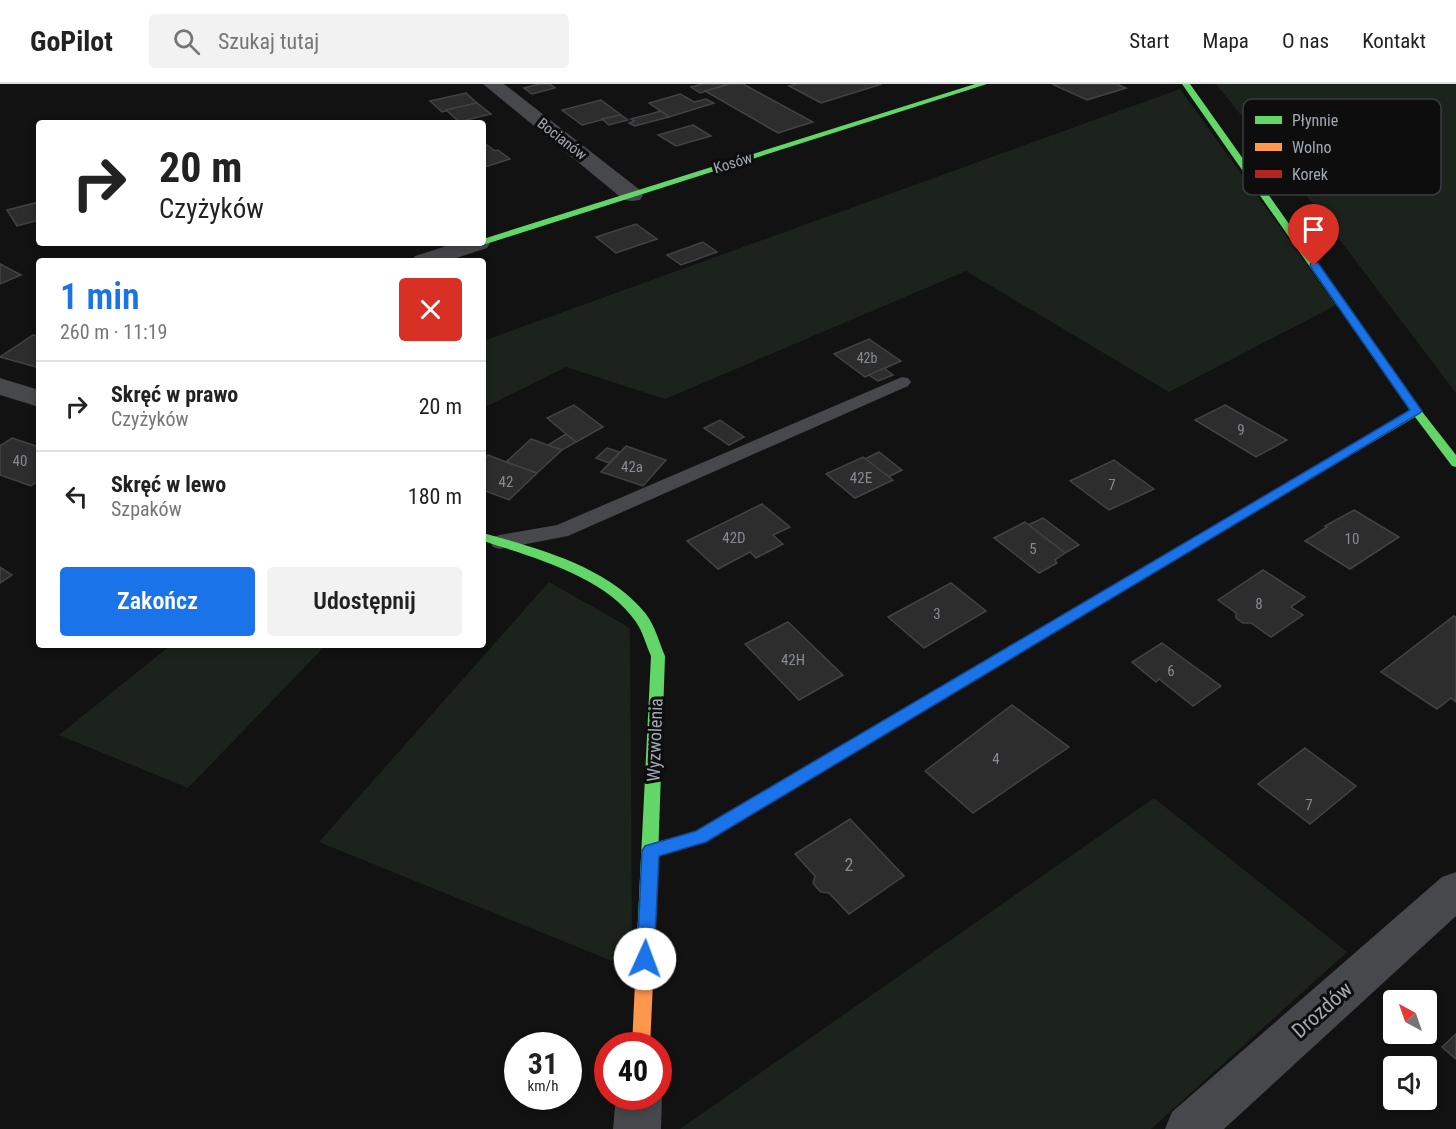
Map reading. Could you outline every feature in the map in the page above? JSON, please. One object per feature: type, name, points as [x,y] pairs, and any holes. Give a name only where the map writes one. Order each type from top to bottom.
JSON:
[{"type":"street","name":"Bocianów","points":[[492,84],[632,195]]},
{"type":"street","name":"Kosów","points":[[486,240],[983,84]]},
{"type":"street","points":[[1186,84],[1243,165]]},
{"type":"street","points":[[1264,195],[1416,411],[1456,463]]},
{"type":"street","name":"Kosów","points":[[432,258],[469,246]]},
{"type":"street","points":[[651,851],[700,837],[1416,411]]},
{"type":"street","name":"Wyzwolenia","points":[[492,539],[546,558],[597,581],[639,615],[658,656],[642,1032]]},
{"type":"street","name":"Drozdów","points":[[1189,1129],[1456,890]]},
{"type":"street","points":[[637,1129],[638,1110]]},
{"type":"lane","points":[[492,539],[561,531],[902,382]]},
{"type":"shaded area","points":[[1216,84],[1456,84],[1456,393],[1306,195],[1441,195],[1441,99],[1243,99],[1243,117]]},
{"type":"shaded area","points":[[1180,89],[1243,176],[1243,195],[1257,195],[1336,305],[1169,392],[966,271],[665,399],[566,367],[486,407],[486,340]]},
{"type":"shaded area","points":[[549,582],[630,628],[632,937],[612,961],[319,842]]},
{"type":"shaded area","points":[[167,648],[323,648],[188,788],[59,735]]},
{"type":"shaded area","points":[[1154,798],[1347,952],[1151,1129],[680,1129]]},
{"type":"building","points":[[550,84],[555,88],[532,94],[524,88]]},
{"type":"building","points":[[702,84],[730,84],[700,93],[691,87]]},
{"type":"building","points":[[730,84],[743,84],[813,122],[778,133],[705,91]]},
{"type":"building","points":[[796,84],[882,84],[821,103],[789,86]]},
{"type":"building","points":[[1052,84],[1117,84],[1126,88],[1087,100]]},
{"type":"building","points":[[466,93],[477,103],[442,112],[430,101]]},
{"type":"building","points":[[680,94],[694,102],[706,99],[714,103],[669,117],[649,103]]},
{"type":"building","points":[[601,100],[621,115],[582,125],[562,110]]},
{"type":"building","points":[[477,103],[491,114],[457,120],[446,110]]},
{"type":"building","points":[[661,111],[669,117],[635,126],[629,123],[634,121],[631,119]]},
{"type":"building","points":[[621,115],[628,120],[609,125],[602,119]]},
{"type":"building","points":[[693,125],[711,136],[676,146],[658,135]]},
{"type":"building","points":[[486,145],[495,151],[498,150],[510,159],[486,167]]},
{"type":"building","points":[[36,203],[36,221],[17,226],[7,210]]},
{"type":"building","points":[[636,224],[657,239],[616,253],[596,237]]},
{"type":"building","points":[[703,242],[717,252],[681,265],[667,255]]},
{"type":"building","points":[[0,264],[21,275],[0,284]]},
{"type":"building","points":[[33,335],[36,336],[36,367],[0,357]]},
{"type":"building","points":[[869,339],[901,361],[865,377],[834,354]]},
{"type":"building","points":[[884,368],[893,375],[878,381],[869,375]]},
{"type":"building","points":[[574,405],[603,427],[576,442],[547,418]]},
{"type":"building","points":[[1225,405],[1287,440],[1256,457],[1195,420]]},
{"type":"building","points":[[720,420],[744,437],[729,445],[704,428]]},
{"type":"building","points":[[566,434],[576,442],[562,450],[548,445]]},
{"type":"building","points":[[12,438],[36,446],[36,482],[31,486],[0,475],[0,446]]},
{"type":"building","points":[[531,439],[562,450],[537,473],[506,462]]},
{"type":"building","points":[[626,446],[666,460],[643,486],[601,472]]},
{"type":"building","points":[[607,448],[620,452],[609,463],[596,458]]},
{"type":"building","points":[[879,452],[902,470],[888,477],[865,459]]},
{"type":"building","points":[[488,455],[537,473],[509,500],[486,491],[486,457]]},
{"type":"building","points":[[863,457],[893,480],[855,498],[826,474]]},
{"type":"building","points":[[1114,460],[1154,489],[1109,510],[1070,481]]},
{"type":"building","points":[[762,504],[790,527],[773,535],[783,544],[756,558],[750,552],[718,569],[687,541]]},
{"type":"building","points":[[1354,510],[1399,537],[1350,569],[1305,541],[1327,527],[1325,526]]},
{"type":"building","points":[[1043,518],[1079,545],[1065,553],[1028,525]]},
{"type":"building","points":[[1025,522],[1065,553],[1055,560],[1057,563],[1039,573],[994,538]]},
{"type":"building","points":[[0,567],[12,575],[0,583]]},
{"type":"building","points":[[1263,570],[1305,597],[1291,607],[1303,615],[1271,637],[1251,623],[1243,623],[1236,618],[1236,613],[1218,600]]},
{"type":"building","points":[[951,583],[986,611],[924,648],[888,617]]},
{"type":"building","points":[[1454,616],[1456,617],[1456,702],[1451,698],[1437,709],[1381,672]]},
{"type":"building","points":[[788,622],[843,675],[799,700],[745,644]]},
{"type":"building","points":[[1162,643],[1221,686],[1193,706],[1159,679],[1156,682],[1132,662]]},
{"type":"building","points":[[1012,705],[1069,747],[973,813],[925,771]]},
{"type":"building","points":[[1305,748],[1356,786],[1310,824],[1258,784]]},
{"type":"building","points":[[850,819],[904,876],[849,914],[829,893],[821,892],[817,888],[813,883],[815,876],[795,854]]},
{"type":"building","points":[[1456,1034],[1456,1059],[1442,1047]]},
{"type":"traffic: fast","points":[[486,241],[983,84]]},
{"type":"traffic: fast","points":[[1186,84],[1243,165]]},
{"type":"traffic: fast","points":[[1264,195],[1416,411],[1456,463]]},
{"type":"traffic: fast","points":[[1071,616],[1416,411]]},
{"type":"traffic: fast","points":[[486,538],[546,558],[590,577],[627,603],[641,618],[648,632],[658,656],[647,918]]},
{"type":"traffic: slow","points":[[651,851],[700,837],[930,700]]},
{"type":"traffic: slow","points":[[642,1032],[647,918]]},
{"type":"traffic: jam","points":[[930,700],[1071,616]]},
{"type":"route","points":[[645,959],[651,851],[700,837],[1416,411],[1314,266]]}]
